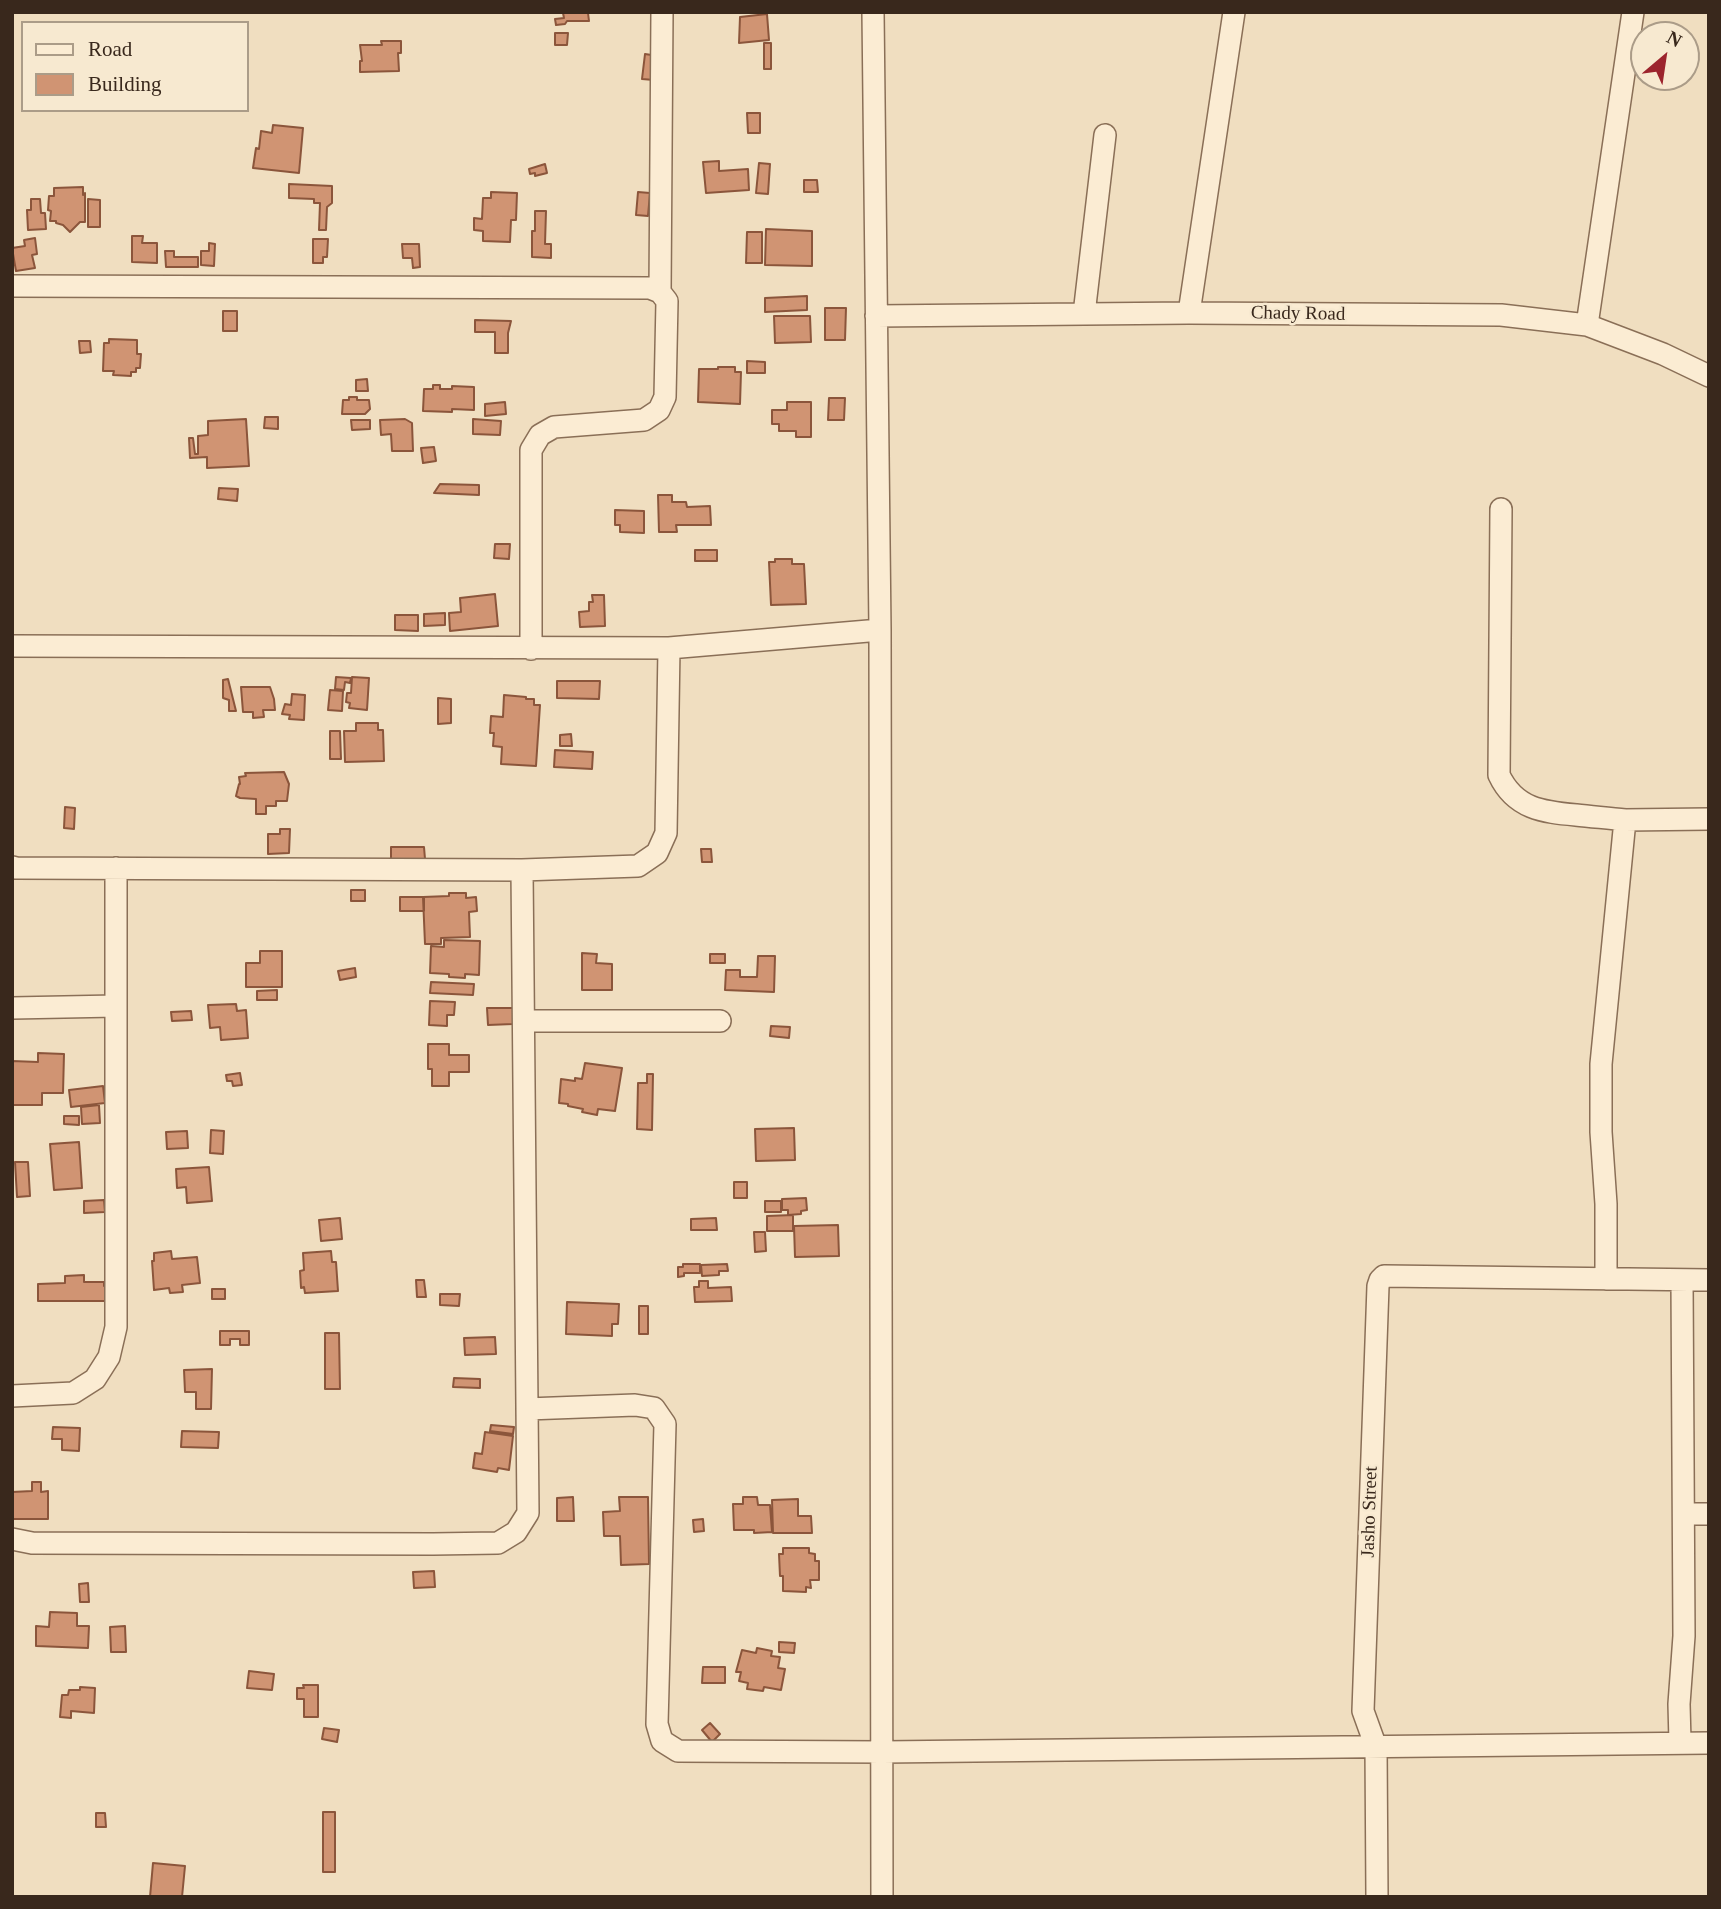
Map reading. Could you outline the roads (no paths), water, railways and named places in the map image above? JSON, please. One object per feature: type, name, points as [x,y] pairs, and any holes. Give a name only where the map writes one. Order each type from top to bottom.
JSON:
[{"type":"street","points":[[660,292],[662,12]]},
{"type":"street","points":[[873,12],[880,630],[883,1752],[881,1897]]},
{"type":"street","points":[[1189,313],[1234,12]]},
{"type":"street","points":[[1587,325],[1633,12]]},
{"type":"street","points":[[1084,314],[1105,135]]},
{"type":"street","points":[[12,286],[650,288],[660,292],[667,301],[665,397],[659,410],[644,420],[554,426],[540,435],[531,450],[531,649]]},
{"type":"street","name":"Chady Road","points":[[876,316],[1189,313],[1501,315],[1587,325],[1663,354],[1709,376]]},
{"type":"street","points":[[1501,509],[1499,775],[1504,787],[1518,801],[1542,812],[1625,820],[1709,819]]},
{"type":"street","points":[[12,646],[669,648],[880,630]]},
{"type":"street","points":[[12,867],[522,870],[638,866],[657,853],[666,833],[669,648]]},
{"type":"street","points":[[1625,820],[1601,1064],[1606,1279],[1709,1280]]},
{"type":"street","points":[[12,1395],[73,1393],[95,1379],[109,1357],[116,1327],[116,868]]},
{"type":"street","points":[[12,1539],[32,1543],[498,1543],[516,1532],[528,1513],[522,870]]},
{"type":"street","points":[[12,1008],[116,1006]]},
{"type":"street","points":[[524,1021],[720,1021]]},
{"type":"street","name":"Jasho Street","points":[[1377,1747],[1363,1711],[1380,1280],[1384,1276],[1606,1279]]},
{"type":"street","points":[[1680,1742],[1679,1704],[1684,1636],[1682,1280]]},
{"type":"street","points":[[527,1409],[635,1405],[654,1408],[665,1424],[657,1724],[662,1741],[678,1751],[883,1752],[1709,1743]]},
{"type":"street","points":[[1684,1514],[1709,1514]]},
{"type":"street","points":[[1377,1747],[1377,1897]]}]
